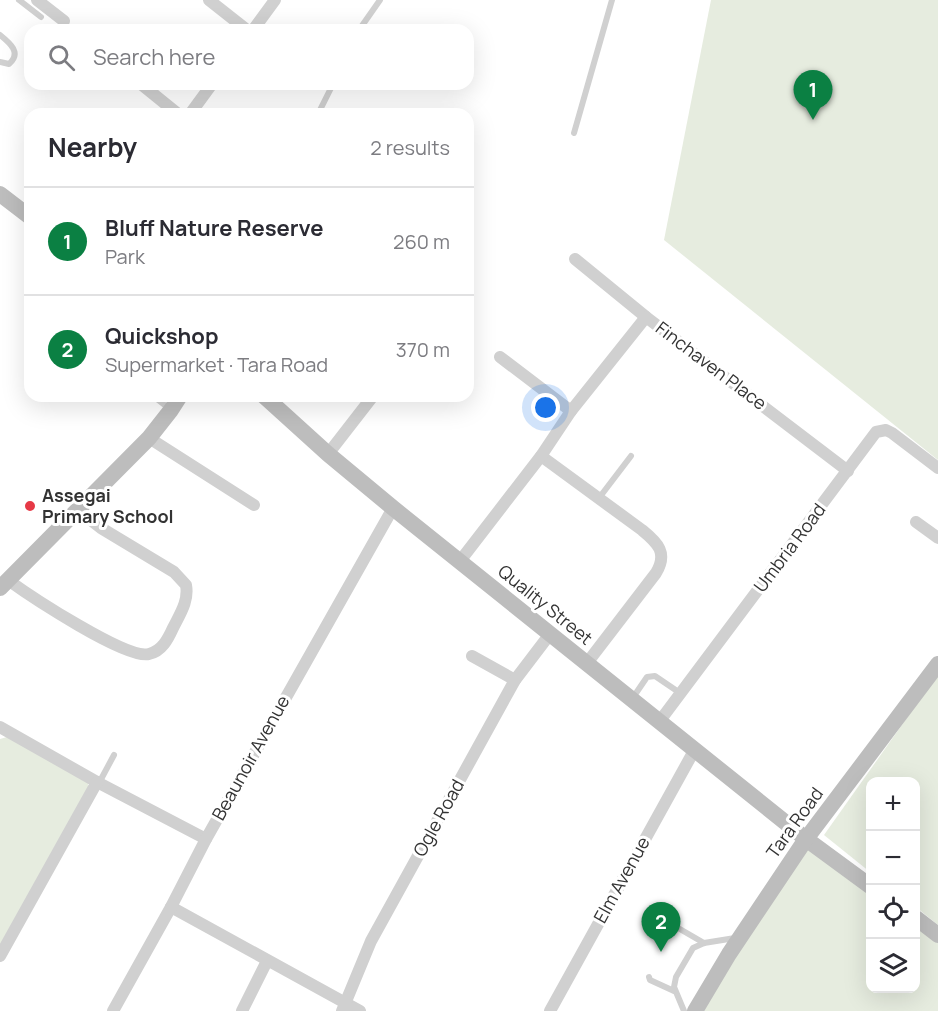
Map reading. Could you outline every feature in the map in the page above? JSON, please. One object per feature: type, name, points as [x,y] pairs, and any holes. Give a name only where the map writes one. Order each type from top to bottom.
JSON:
[{"type":"street","points":[[209,0],[239,24]]},
{"type":"street","points":[[257,24],[275,0]]},
{"type":"street","points":[[36,4],[64,21]]},
{"type":"street","points":[[148,90],[171,108]]},
{"type":"street","points":[[194,108],[208,90]]},
{"type":"street","points":[[1,198],[24,213]]},
{"type":"street","name":"Finchaven Place","points":[[575,260],[848,471]]},
{"type":"street","points":[[460,561],[541,456],[571,411],[646,317]]},
{"type":"street","points":[[500,357],[571,411]]},
{"type":"street","name":"Quality Street","points":[[271,402],[393,508],[806,839],[869,885]]},
{"type":"street","points":[[328,454],[368,402]]},
{"type":"street","points":[[78,510],[100,528],[174,572],[186,585],[185,602],[162,648],[147,655],[130,652],[4,584],[149,438],[176,403]]},
{"type":"street","name":"Umbria Road","points":[[659,722],[880,430],[892,433],[938,468]]},
{"type":"street","points":[[149,438],[254,505]]},
{"type":"street","points":[[541,456],[654,540],[661,552],[660,566],[656,573],[587,663]]},
{"type":"street","name":"Beaunoir Avenue","points":[[113,1011],[171,908],[206,839],[393,508]]},
{"type":"street","points":[[916,522],[938,538]]},
{"type":"street","name":"Ogle Road","points":[[344,1007],[371,941],[515,680],[550,634]]},
{"type":"street","points":[[472,656],[515,680]]},
{"type":"street","name":"Tara Road","points":[[695,1011],[740,937],[806,839],[938,664]]},
{"type":"street","points":[[0,727],[206,839]]},
{"type":"street","name":"Elm Avenue","points":[[550,1011],[694,749]]},
{"type":"street","points":[[0,956],[98,782]]},
{"type":"street","points":[[171,908],[344,1007],[360,1011]]},
{"type":"street","points":[[920,922],[938,935]]},
{"type":"street","points":[[242,1011],[267,961]]},
{"type":"lane","points":[[19,0],[36,4],[41,17]]},
{"type":"lane","points":[[363,24],[380,0]]},
{"type":"lane","points":[[574,133],[612,0]]},
{"type":"lane","points":[[0,35],[13,45],[15,53],[9,64],[0,62]]},
{"type":"lane","points":[[321,108],[330,90]]},
{"type":"lane","points":[[599,498],[631,456]]},
{"type":"lane","points":[[632,699],[651,675],[680,693]]},
{"type":"lane","points":[[98,782],[114,755]]},
{"type":"lane","points":[[654,914],[704,943]]},
{"type":"lane","points":[[684,1011],[674,991],[676,977],[693,948],[704,943],[740,937]]},
{"type":"lane","points":[[649,976],[650,980],[674,991]]},
{"type":"shaded area","points":[[711,0],[938,0],[938,460],[664,240]]},
{"type":"shaded area","points":[[938,674],[938,925],[920,910],[920,777],[866,777],[866,869],[824,835]]},
{"type":"shaded area","points":[[7,737],[88,781],[88,791],[0,947],[0,739]]},
{"type":"shaded area","points":[[806,839],[866,884],[866,993],[920,993],[920,923],[938,937],[938,1011],[695,1011]]},
{"type":"place","name":"Bluff Nature Reserve","points":[[813,120]]},
{"type":"place","name":"Assegai Primary School","points":[[30,506]]},
{"type":"place","name":"Quickshop","points":[[661,952]]}]
